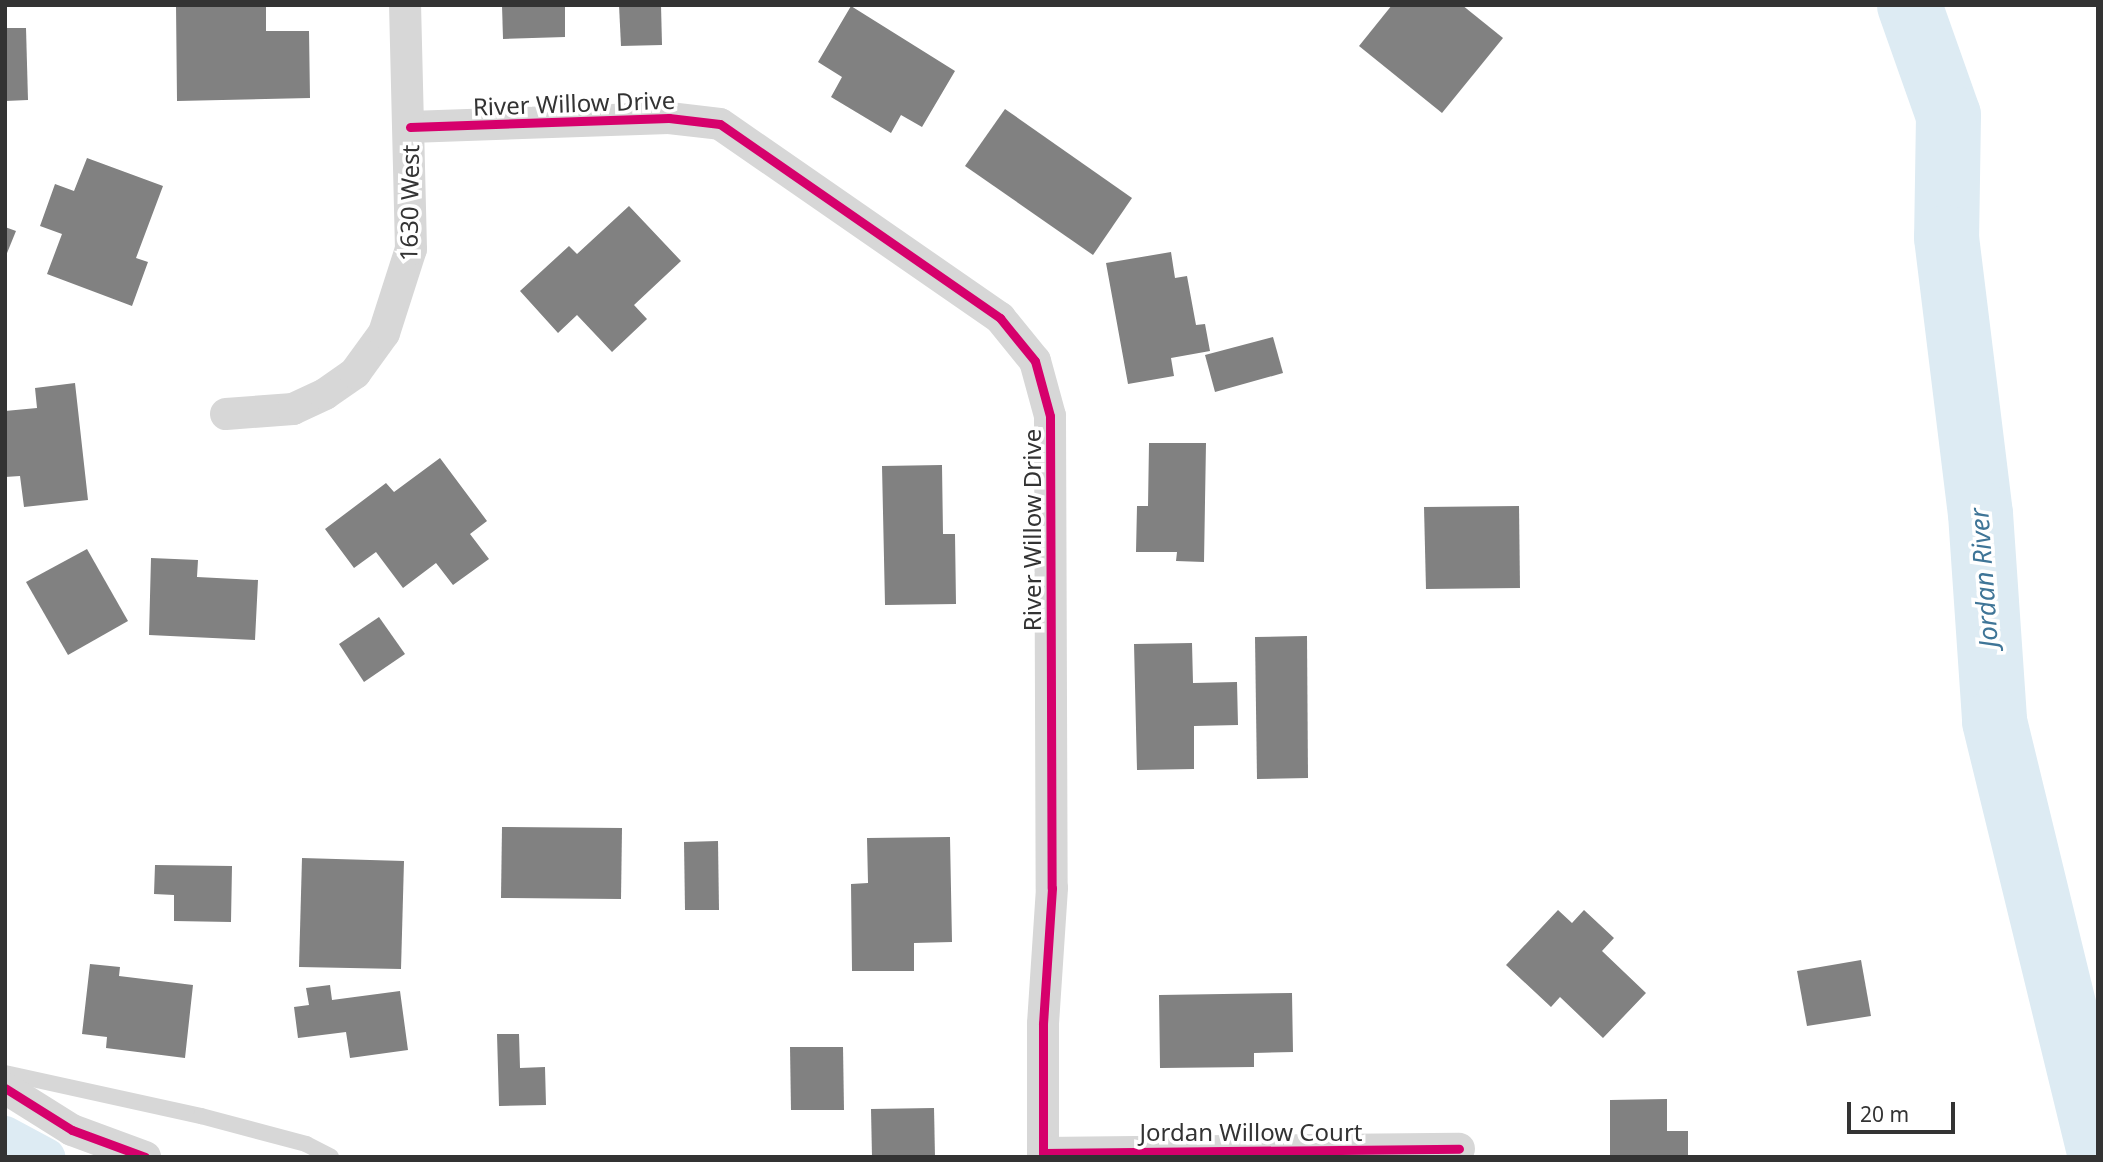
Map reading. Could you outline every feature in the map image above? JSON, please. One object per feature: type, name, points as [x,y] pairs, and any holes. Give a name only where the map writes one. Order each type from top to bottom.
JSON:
[{"type":"street","name":"1630 West","points":[[226,414],[293,409],[341,384],[371,355],[408,270],[414,206],[405,5]]},
{"type":"street","name":"River Willow Drive","points":[[410,127],[669,118],[720,124],[1000,318],[1035,361],[1051,416],[1052,874],[1043,1155]]},
{"type":"street","points":[[5,1088],[72,1130],[145,1157]]},
{"type":"street","name":"Jordan Willow Court","points":[[1043,1155],[1459,1149]]},
{"type":"lane","points":[[5,1073],[214,1120],[306,1144],[331,1157]]},
{"type":"building","points":[[176,5],[266,5],[266,31],[309,31],[310,98],[177,101]]},
{"type":"building","points":[[502,5],[565,5],[565,37],[503,39]]},
{"type":"building","points":[[619,5],[661,5],[662,45],[621,46]]},
{"type":"building","points":[[1392,5],[1462,5],[1503,38],[1442,113],[1359,46]]},
{"type":"building","points":[[851,6],[955,71],[922,127],[901,115],[891,133],[831,97],[842,77],[818,62]]},
{"type":"building","points":[[5,28],[26,28],[28,100],[5,101]]},
{"type":"building","points":[[1005,109],[1132,198],[1093,255],[965,166]]},
{"type":"building","points":[[87,158],[163,186],[136,258],[148,262],[132,306],[47,274],[62,234],[40,226],[55,184],[74,191]]},
{"type":"building","points":[[629,206],[681,261],[634,305],[647,319],[612,352],[577,315],[558,333],[520,291],[569,246],[577,254]]},
{"type":"building","points":[[5,227],[16,231],[5,258]]},
{"type":"building","points":[[1171,252],[1175,278],[1187,276],[1196,325],[1205,324],[1210,351],[1171,358],[1174,376],[1128,384],[1106,263]]},
{"type":"building","points":[[1273,337],[1283,373],[1215,392],[1205,355]]},
{"type":"building","points":[[75,383],[88,500],[24,507],[20,476],[5,477],[5,411],[37,408],[35,388]]},
{"type":"building","points":[[1149,443],[1206,443],[1204,562],[1176,561],[1177,552],[1136,552],[1137,506],[1148,506]]},
{"type":"building","points":[[440,458],[487,521],[470,534],[489,559],[453,585],[436,563],[403,588],[376,552],[354,568],[325,529],[386,483],[394,492]]},
{"type":"building","points":[[942,465],[943,534],[955,534],[956,604],[885,605],[882,466]]},
{"type":"building","points":[[1519,506],[1520,588],[1426,589],[1424,507]]},
{"type":"building","points":[[87,549],[128,621],[68,655],[26,582]]},
{"type":"building","points":[[151,558],[198,560],[197,577],[258,580],[255,640],[149,635]]},
{"type":"building","points":[[379,617],[405,654],[364,682],[339,644]]},
{"type":"building","points":[[1307,636],[1308,778],[1257,779],[1255,637]]},
{"type":"building","points":[[1192,643],[1193,683],[1237,682],[1238,725],[1194,726],[1194,769],[1137,770],[1134,644]]},
{"type":"building","points":[[502,827],[622,828],[621,899],[501,898]]},
{"type":"building","points":[[950,837],[952,942],[914,943],[914,971],[852,971],[851,884],[868,883],[867,838]]},
{"type":"building","points":[[718,841],[719,910],[685,910],[684,842]]},
{"type":"building","points":[[302,858],[404,861],[401,969],[299,967]]},
{"type":"building","points":[[155,865],[232,866],[231,922],[174,921],[174,895],[154,894]]},
{"type":"building","points":[[1558,910],[1572,923],[1584,910],[1614,938],[1602,951],[1646,993],[1603,1038],[1560,997],[1551,1007],[1506,965]]},
{"type":"building","points":[[1861,960],[1871,1016],[1807,1026],[1797,971]]},
{"type":"building","points":[[90,964],[120,967],[119,976],[193,985],[185,1058],[106,1048],[107,1037],[82,1034]]},
{"type":"building","points":[[330,985],[332,1000],[400,991],[408,1050],[350,1058],[346,1032],[298,1038],[294,1007],[309,1005],[306,988]]},
{"type":"building","points":[[1292,993],[1293,1052],[1254,1053],[1254,1067],[1160,1068],[1159,995]]},
{"type":"building","points":[[497,1034],[519,1034],[520,1068],[545,1067],[546,1105],[499,1106]]},
{"type":"building","points":[[790,1047],[843,1047],[844,1110],[791,1110]]},
{"type":"building","points":[[1667,1099],[1667,1131],[1688,1131],[1688,1157],[1610,1157],[1610,1100]]},
{"type":"building","points":[[934,1108],[935,1157],[872,1157],[871,1109]]},
{"type":"waterway","name":"Jordan River","points":[[1909,5],[1948,115],[1946,237],[1980,513],[1994,721],[2098,1148]]},
{"type":"waterway","points":[[5,1135],[46,1157]]},
{"type":"cycle path","points":[[410,127],[669,118],[720,124],[1000,318],[1035,361],[1050,416],[1052,888],[1043,1024],[1043,1157]]},
{"type":"cycle path","points":[[5,1088],[72,1130],[145,1157]]},
{"type":"cycle path","points":[[1043,1153],[1459,1149]]}]
